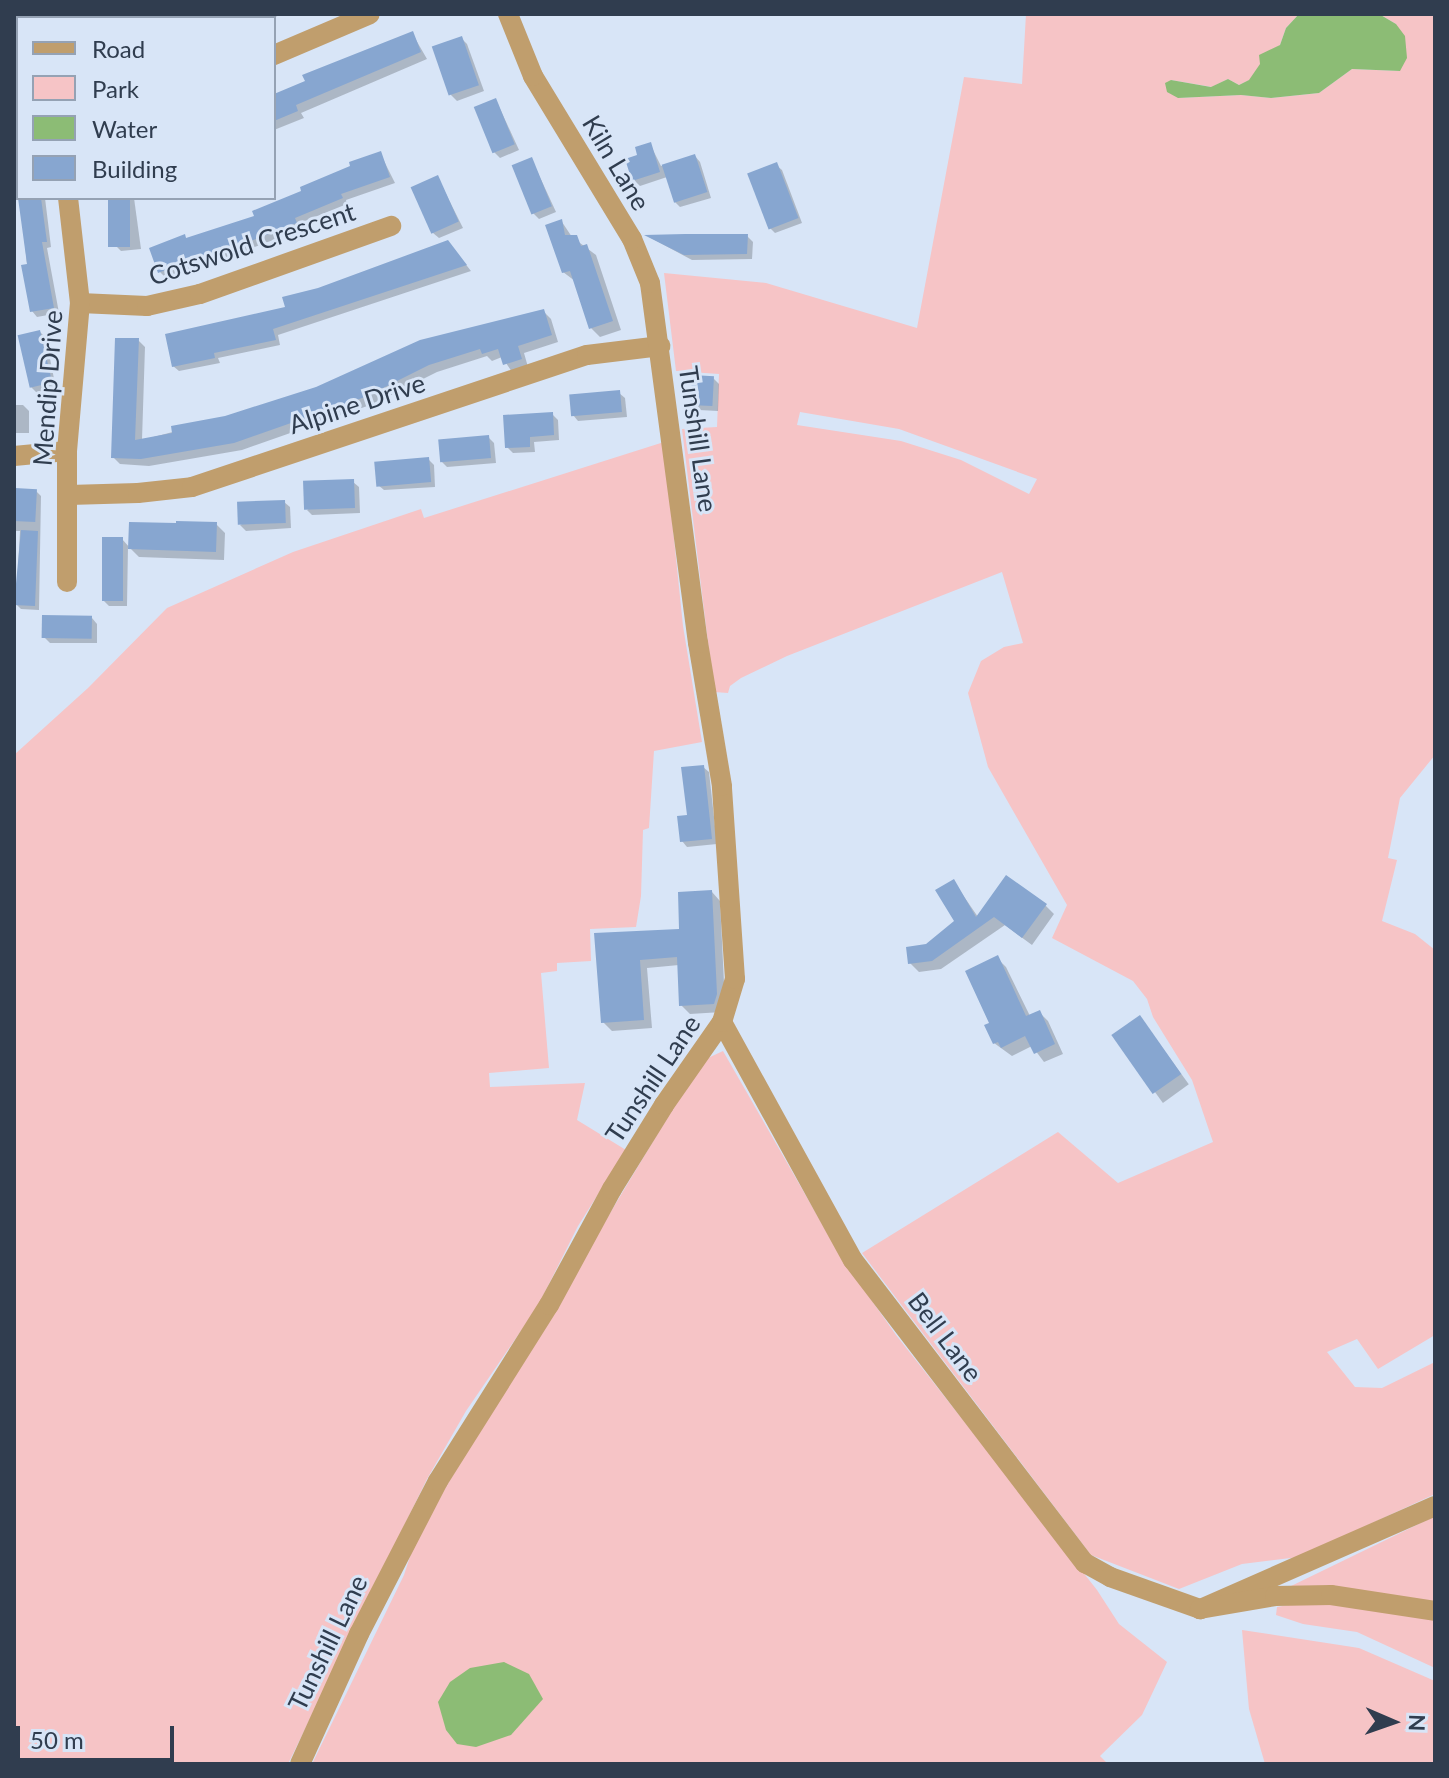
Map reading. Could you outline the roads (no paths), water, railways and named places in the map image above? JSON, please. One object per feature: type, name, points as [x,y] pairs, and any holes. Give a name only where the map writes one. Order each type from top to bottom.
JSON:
[{"type":"street","name":"Kiln Lane","points":[[508,14],[533,76],[644,263],[660,346]]},
{"type":"street","points":[[276,54],[357,16]]},
{"type":"street","name":"Mendip Drive","points":[[67,582],[67,451],[80,303],[68,200]]},
{"type":"street","name":"Cotswold Crescent","points":[[80,303],[147,306],[200,294],[391,226]]},
{"type":"street","name":"Alpine Drive","points":[[69,495],[138,493],[192,487],[587,355],[660,346]]},
{"type":"street","name":"Tunshill Lane","points":[[300,1764],[359,1634],[438,1481],[549,1305],[612,1189],[664,1105],[722,1022],[735,979],[722,786],[698,643],[660,346]]},
{"type":"street","points":[[14,456],[67,451]]},
{"type":"street","name":"Bell Lane","points":[[722,1022],[853,1260],[1085,1563],[1110,1577],[1200,1609]]},
{"type":"street","points":[[1200,1609],[1435,1506]]},
{"type":"street","points":[[1200,1609],[1275,1596],[1331,1595],[1435,1611]]},
{"type":"water","points":[[1299,14],[1379,14],[1396,24],[1405,36],[1407,58],[1400,71],[1352,69],[1319,93],[1271,98],[1241,95],[1178,98],[1167,92],[1165,83],[1171,80],[1211,87],[1228,79],[1239,85],[1249,80],[1260,64],[1259,55],[1280,45],[1286,28]]},
{"type":"water","points":[[504,1662],[529,1674],[543,1699],[511,1735],[476,1747],[457,1744],[446,1730],[438,1702],[450,1682],[470,1668]]}]
